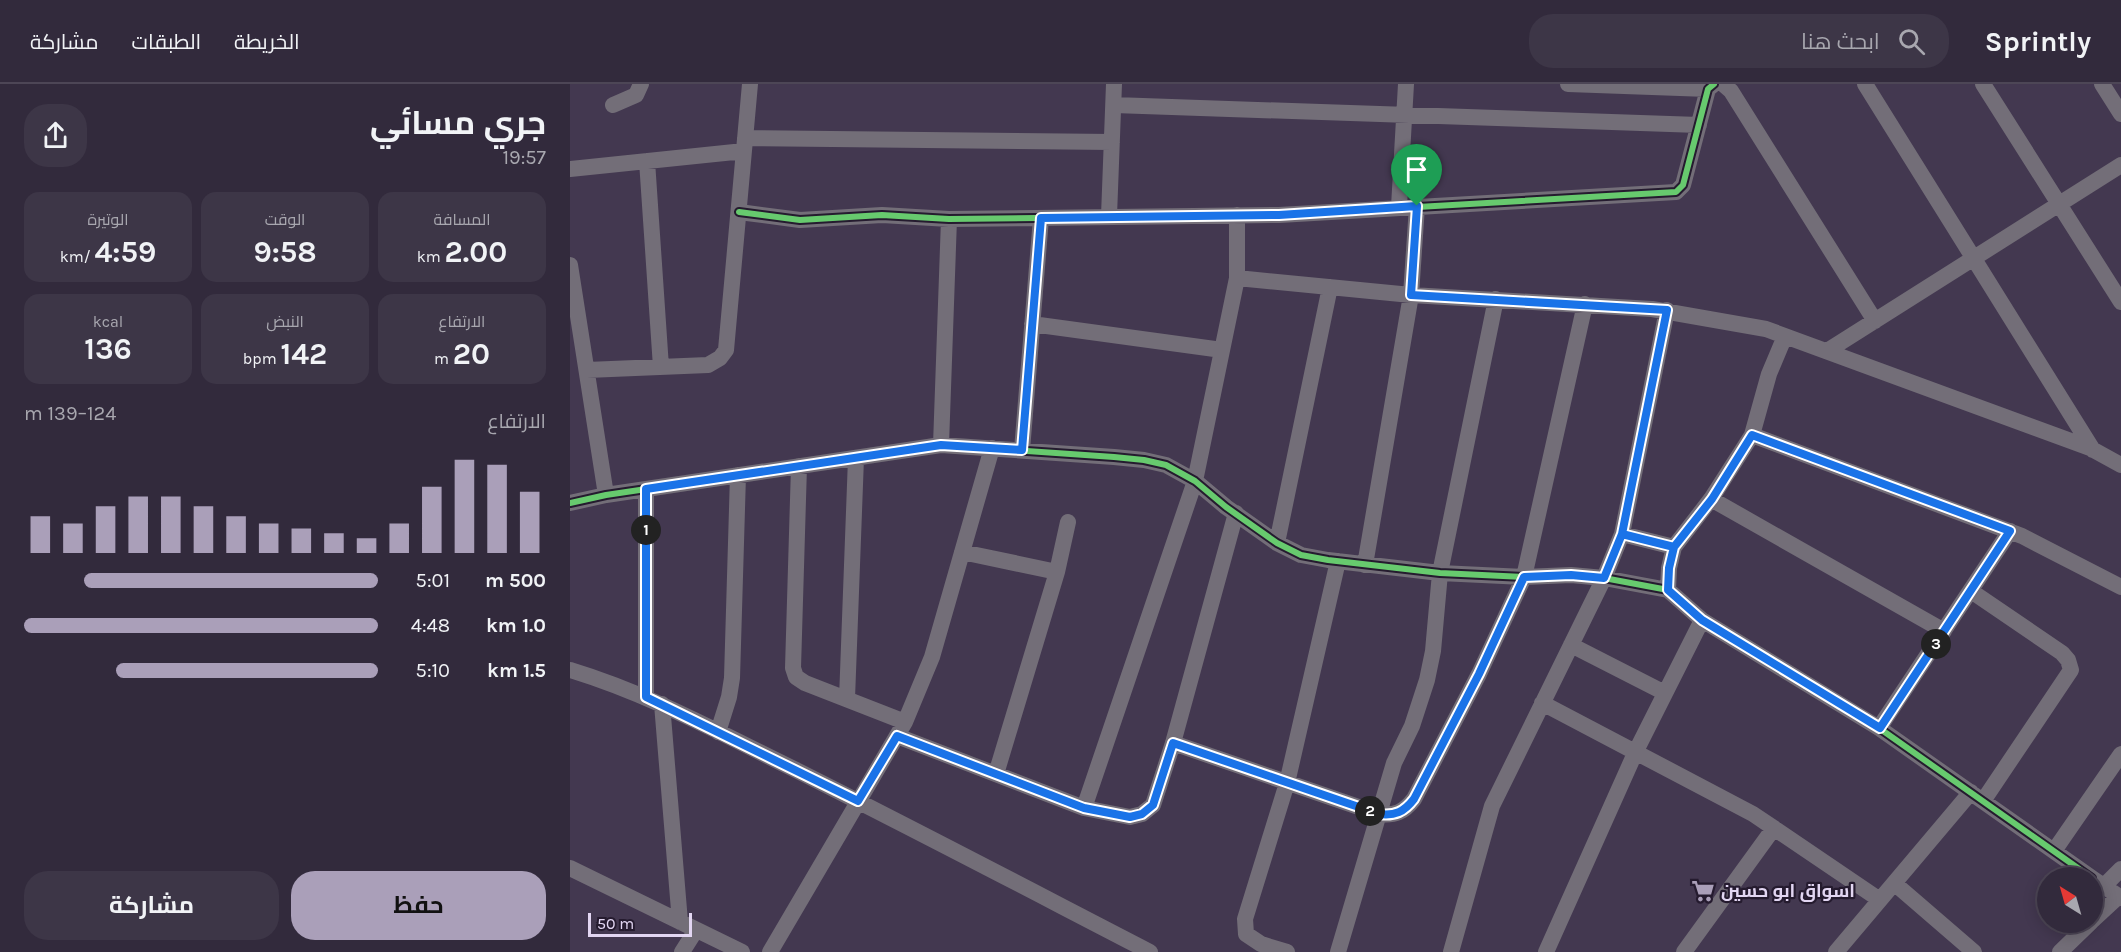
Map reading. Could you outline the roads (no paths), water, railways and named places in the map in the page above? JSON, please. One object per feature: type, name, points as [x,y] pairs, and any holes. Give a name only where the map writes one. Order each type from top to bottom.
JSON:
[{"type":"street","points":[[613,105],[636,94],[641,84]]},
{"type":"street","points":[[581,365],[661,367],[708,365],[720,358],[726,350],[750,84]]},
{"type":"street","points":[[1109,216],[1114,84]]},
{"type":"street","points":[[1399,207],[1406,84]]},
{"type":"street","points":[[1568,84],[1715,86],[1731,91],[1875,321]]},
{"type":"street","points":[[1865,84],[2093,450]]},
{"type":"street","points":[[1983,84],[2121,302]]},
{"type":"street","points":[[2102,84],[2121,114]]},
{"type":"street","points":[[739,212],[800,220],[882,215],[949,219],[1279,215],[1676,192],[1683,185],[1699,124],[1715,86]]},
{"type":"street","points":[[1114,105],[1699,124]]},
{"type":"street","points":[[570,169],[647,161],[745,145],[1112,142]]},
{"type":"street","points":[[647,161],[661,367]]},
{"type":"street","points":[[1827,351],[2121,165]]},
{"type":"street","points":[[1365,565],[1411,295],[1417,206]]},
{"type":"street","points":[[1084,808],[1195,481],[1237,278],[1237,215]]},
{"type":"street","points":[[1022,450],[1041,218]]},
{"type":"street","points":[[941,445],[949,219]]},
{"type":"street","points":[[570,265],[581,365],[606,495]]},
{"type":"street","points":[[1237,278],[1411,295],[1667,310],[1766,329],[2093,450],[2121,465]]},
{"type":"street","points":[[1277,543],[1330,287]]},
{"type":"street","points":[[1338,952],[1394,763],[1412,726],[1427,680],[1433,651],[1440,573],[1496,299]]},
{"type":"street","points":[[1173,743],[1379,814],[1393,815],[1400,812],[1414,799],[1479,674],[1524,577],[1585,304]]},
{"type":"street","points":[[1451,952],[1492,806],[1604,578],[1622,534],[1667,310]]},
{"type":"street","points":[[1032,324],[1222,350]]},
{"type":"street","points":[[1668,590],[1669,568],[1674,547],[1712,499],[1752,435],[1769,374],[1785,336]]},
{"type":"street","points":[[1752,435],[2010,531],[2121,587]]},
{"type":"street","points":[[570,503],[606,495],[941,445],[1144,460],[1166,465],[1195,481],[1277,543],[1301,555],[1440,573],[1524,577],[1571,575],[1604,578],[1668,590],[1702,620],[1880,728],[2077,867]]},
{"type":"street","points":[[770,952],[901,729],[932,657],[992,448]]},
{"type":"street","points":[[847,699],[856,458]]},
{"type":"street","points":[[799,466],[793,668],[796,677],[805,683],[847,699],[901,729],[996,774],[1084,808],[1130,817],[1142,814],[1153,805],[1173,743],[1236,513]]},
{"type":"street","points":[[718,732],[729,697],[732,678],[738,475]]},
{"type":"street","points":[[646,489],[646,697]]},
{"type":"street","points":[[1712,499],[1944,631]]},
{"type":"street","points":[[996,774],[1057,572],[1068,522]]},
{"type":"street","points":[[1880,728],[2010,531]]},
{"type":"street","points":[[1622,534],[1674,547]]},
{"type":"street","points":[[962,552],[1057,572]]},
{"type":"street","points":[[1287,952],[1261,944],[1246,934],[1245,919],[1287,783],[1338,561]]},
{"type":"street","points":[[1836,952],[1894,883],[1977,797],[2071,670],[2068,660],[2062,653],[1971,591]]},
{"type":"street","points":[[1546,952],[1636,751],[1702,620]]},
{"type":"street","points":[[1571,645],[1665,693]]},
{"type":"street","points":[[570,670],[610,682],[662,704],[858,801],[1150,952]]},
{"type":"street","points":[[1542,703],[1753,814],[1880,900]]},
{"type":"street","points":[[662,704],[680,922]]},
{"type":"street","points":[[2054,851],[2121,754]]},
{"type":"street","points":[[1684,952],[1773,828]]},
{"type":"street","points":[[570,868],[742,952]]},
{"type":"street","points":[[2103,877],[2121,869]]},
{"type":"street","points":[[1894,883],[1974,952]]},
{"type":"street","points":[[2103,885],[2120,897],[2103,912]]},
{"type":"street","points":[[682,952],[696,930]]},
{"type":"street","points":[[2060,952],[2080,933]]},
{"type":"place","name":"اسواق ابو حسين","points":[[1703,891]]}]
